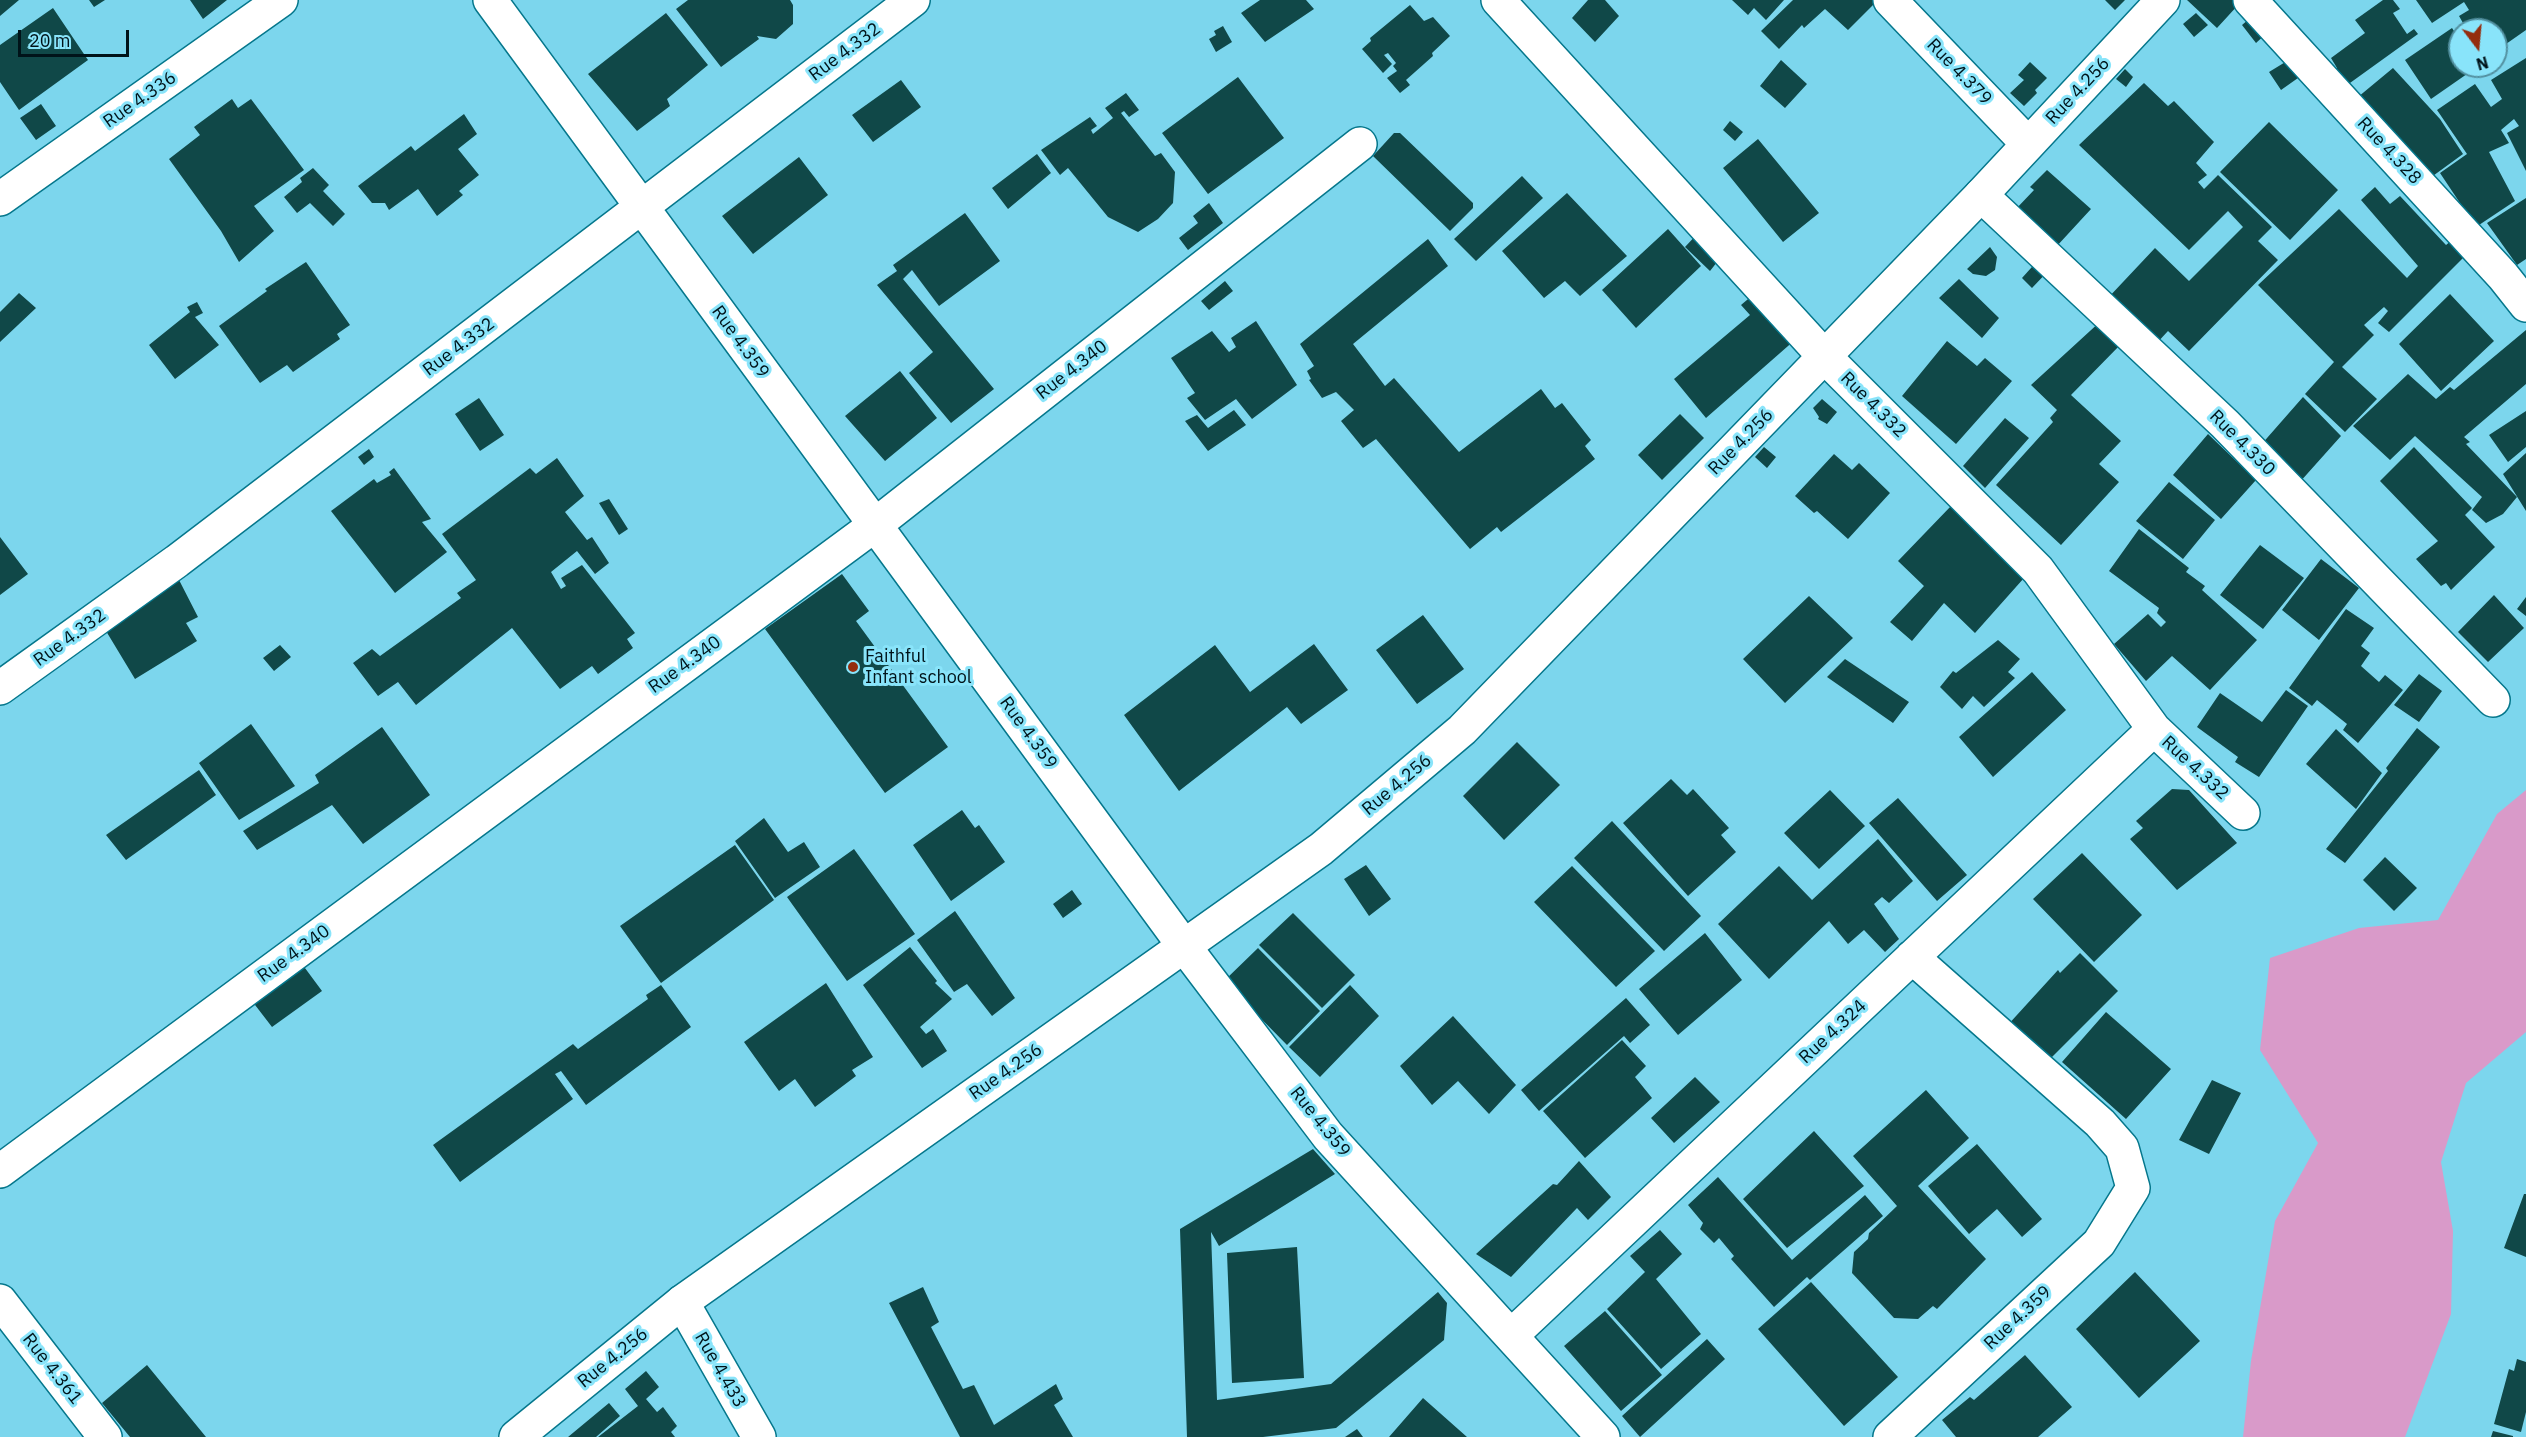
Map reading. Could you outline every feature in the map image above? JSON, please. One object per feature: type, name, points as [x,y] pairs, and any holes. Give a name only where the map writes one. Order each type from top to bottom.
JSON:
[{"type":"street","name":"Rue 4.336","points":[[0,199],[281,0]]},
{"type":"street","name":"Rue 4.359","points":[[490,0],[1184,946],[1328,1136],[1603,1437]]},
{"type":"street","name":"Rue 4.332","points":[[0,688],[177,561],[913,0]]},
{"type":"street","name":"Rue 4.332","points":[[1498,0],[1824,356],[2038,570],[2154,729],[2242,813]]},
{"type":"street","name":"Rue 4.379","points":[[1890,0],[2028,144]]},
{"type":"street","name":"Rue 4.256","points":[[516,1437],[682,1302],[1321,849],[1462,730],[1981,195],[2163,0]]},
{"type":"street","name":"Rue 4.328","points":[[2250,0],[2503,276],[2526,305]]},
{"type":"street","name":"Rue 4.340","points":[[0,1171],[874,525],[1360,144]]},
{"type":"street","name":"Rue 4.330","points":[[1981,195],[2225,424],[2493,700]]},
{"type":"street","name":"Rue 4.324","points":[[1512,1335],[2154,729]]},
{"type":"street","name":"Rue 4.359","points":[[1890,1437],[2099,1243],[2133,1188],[2122,1148],[2100,1123],[1912,957]]},
{"type":"street","name":"Rue 4.361","points":[[0,1301],[105,1437]]},
{"type":"street","name":"Rue 4.433","points":[[682,1302],[759,1437]]},
{"type":"shaded area","points":[[2526,790],[2526,1032],[2466,1083],[2441,1162],[2453,1231],[2451,1314],[2405,1437],[2243,1437],[2251,1361],[2275,1221],[2318,1143],[2260,1050],[2270,958],[2359,928],[2438,920],[2497,814]]},
{"type":"building","points":[[0,0],[19,0],[0,16]]},
{"type":"building","points":[[89,0],[105,0],[94,7]]},
{"type":"building","points":[[190,0],[227,0],[203,19]]},
{"type":"building","points":[[688,0],[790,0],[793,5],[793,24],[776,39],[757,36],[759,39],[721,67],[676,9]]},
{"type":"building","points":[[1260,0],[1306,0],[1314,9],[1265,42],[1241,13]]},
{"type":"building","points":[[1588,0],[1605,0],[1619,16],[1595,42],[1572,18]]},
{"type":"building","points":[[1732,0],[1784,0],[1766,20],[1754,8],[1748,15]]},
{"type":"building","points":[[1793,0],[1872,0],[1875,3],[1848,30],[1825,9],[1804,28],[1802,25],[1779,49],[1761,31]]},
{"type":"building","points":[[2105,0],[2125,0],[2115,10]]},
{"type":"building","points":[[2187,0],[2234,0],[2239,4],[2217,28]]},
{"type":"building","points":[[2383,0],[2393,0],[2400,9],[2393,13],[2407,34],[2414,29],[2418,34],[2343,88],[2331,73],[2337,68],[2331,58],[2365,33],[2355,20]]},
{"type":"building","points":[[2416,0],[2526,0],[2526,30],[2508,43],[2508,18],[2460,18],[2459,16],[2469,10],[2464,2],[2432,23]]},
{"type":"building","points":[[1410,5],[1424,21],[1433,17],[1450,36],[1432,53],[1433,56],[1406,80],[1410,85],[1400,93],[1387,78],[1397,71],[1393,66],[1396,63],[1388,53],[1384,55],[1392,64],[1383,73],[1362,49],[1371,41],[1370,38]]},
{"type":"building","points":[[53,8],[88,60],[19,110],[0,82],[0,45]]},
{"type":"building","points":[[666,13],[708,65],[667,99],[670,106],[637,131],[588,74]]},
{"type":"building","points":[[2196,13],[2208,25],[2194,37],[2183,24]]},
{"type":"building","points":[[2255,14],[2269,31],[2256,43],[2242,25]]},
{"type":"building","points":[[1223,26],[1232,42],[1216,52],[1209,39],[1216,35],[1214,31]]},
{"type":"building","points":[[2448,31],[2448,78],[2461,78],[2431,99],[2405,60]]},
{"type":"building","points":[[2526,58],[2526,171],[2507,133],[2519,126],[2514,119],[2501,130],[2509,143],[2489,152],[2515,201],[2476,227],[2440,173],[2467,154],[2437,110],[2475,84],[2491,107],[2502,99],[2491,80],[2508,78],[2508,69]]},
{"type":"building","points":[[1781,60],[1807,84],[1785,108],[1760,86]]},
{"type":"building","points":[[2287,61],[2298,78],[2281,90],[2269,72]]},
{"type":"building","points":[[2030,62],[2047,78],[2024,106],[2010,93],[2024,80],[2018,75]]},
{"type":"building","points":[[2393,68],[2440,119],[2463,154],[2426,181],[2352,102]]},
{"type":"building","points":[[2125,69],[2133,77],[2126,87],[2116,79]]},
{"type":"building","points":[[1238,77],[1284,138],[1208,194],[1162,133]]},
{"type":"building","points":[[901,80],[921,107],[873,142],[852,115]]},
{"type":"building","points":[[2144,83],[2168,106],[2174,101],[2214,142],[2196,163],[2207,175],[2198,182],[2204,189],[2218,175],[2272,227],[2258,241],[2278,260],[2189,351],[2168,331],[2155,345],[2107,299],[2155,248],[2189,281],[2243,227],[2228,211],[2189,250],[2079,145]]},
{"type":"building","points":[[1126,93],[1139,110],[1129,117],[1124,111],[1121,113],[1155,156],[1161,153],[1175,172],[1173,203],[1158,219],[1138,232],[1108,217],[1068,168],[1060,175],[1041,150],[1090,117],[1097,126],[1091,130],[1093,134],[1113,118],[1105,108]]},
{"type":"building","points":[[232,99],[238,108],[251,99],[304,170],[254,206],[274,231],[239,262],[221,231],[169,159],[200,135],[194,127]]},
{"type":"building","points":[[41,104],[56,126],[36,140],[20,118]]},
{"type":"building","points":[[464,114],[477,134],[458,149],[479,175],[459,191],[463,195],[437,216],[418,189],[389,210],[385,203],[372,203],[358,186],[411,146],[415,151]]},
{"type":"building","points":[[1730,121],[1743,132],[1735,141],[1723,130]]},
{"type":"building","points":[[2269,122],[2338,190],[2290,240],[2220,172]]},
{"type":"building","points":[[1394,133],[1400,133],[1473,203],[1473,208],[1450,231],[1373,156]]},
{"type":"building","points":[[1758,139],[1819,213],[1783,242],[1723,168]]},
{"type":"building","points":[[1037,154],[1051,173],[1008,209],[992,188]]},
{"type":"building","points":[[799,157],[828,195],[753,254],[722,216]]},
{"type":"building","points":[[313,168],[329,185],[323,191],[345,214],[333,226],[310,203],[297,213],[284,197],[302,182],[300,178]]},
{"type":"building","points":[[2047,170],[2091,209],[2056,247],[2015,210],[2034,190],[2030,187]]},
{"type":"building","points":[[1522,176],[1543,198],[1476,261],[1454,239]]},
{"type":"building","points":[[2375,187],[2390,204],[2400,196],[2446,245],[2452,240],[2466,255],[2389,332],[2378,323],[2388,311],[2384,307],[2364,325],[2374,335],[2342,367],[2377,399],[2345,432],[2305,394],[2334,362],[2258,285],[2339,209],[2407,278],[2418,266],[2361,200]]},
{"type":"building","points":[[1567,193],[1627,256],[1580,296],[1565,281],[1544,298],[1502,251]]},
{"type":"building","points":[[2526,198],[2526,259],[2517,265],[2487,223]]},
{"type":"building","points":[[1209,203],[1223,223],[1188,250],[1179,238],[1198,223],[1193,216]]},
{"type":"building","points":[[965,213],[1000,261],[939,306],[912,270],[903,279],[994,389],[951,423],[909,373],[933,352],[877,285],[897,271],[893,265]]},
{"type":"building","points":[[1668,229],[1701,266],[1636,328],[1602,290]]},
{"type":"building","points":[[1699,232],[1725,252],[1710,271],[1685,247]]},
{"type":"building","points":[[1428,239],[1448,266],[1353,344],[1385,386],[1394,378],[1459,452],[1541,389],[1555,408],[1562,403],[1591,440],[1585,446],[1595,459],[1501,532],[1497,527],[1470,549],[1376,439],[1363,448],[1341,421],[1354,410],[1336,392],[1322,398],[1309,380],[1311,379],[1307,371],[1314,366],[1300,344]]},
{"type":"building","points":[[1990,247],[1997,257],[1995,270],[1986,276],[1973,274],[1967,269]]},
{"type":"building","points":[[2040,258],[2051,268],[2032,288],[2022,278]]},
{"type":"building","points":[[306,262],[350,325],[337,334],[340,339],[293,372],[287,365],[260,383],[219,326],[267,291],[265,289]]},
{"type":"building","points":[[1959,279],[1999,318],[1982,338],[1939,298]]},
{"type":"building","points":[[1225,281],[1233,291],[1209,310],[1201,301]]},
{"type":"building","points":[[19,293],[36,308],[0,342],[0,312]]},
{"type":"building","points":[[1754,294],[1796,339],[1706,418],[1674,379],[1750,315],[1741,305]]},
{"type":"building","points":[[2450,294],[2494,341],[2441,391],[2399,344]]},
{"type":"building","points":[[197,302],[203,313],[195,317],[219,345],[175,379],[149,345],[190,312],[187,307]]},
{"type":"building","points":[[2102,320],[2124,341],[2071,395],[2121,441],[2099,464],[2119,482],[2061,545],[1996,485],[2053,422],[2050,418],[2057,410],[2031,385]]},
{"type":"building","points":[[1256,321],[1297,385],[1252,419],[1236,399],[1205,420],[1187,398],[1195,393],[1171,358],[1212,331],[1229,352],[1236,347],[1231,338]]},
{"type":"building","points":[[2526,330],[2526,384],[2464,437],[2470,442],[2466,444],[2517,497],[2503,514],[2486,523],[2472,510],[2482,497],[2415,436],[2390,460],[2353,426],[2408,374],[2436,399],[2450,387],[2454,390]]},
{"type":"building","points":[[1947,341],[1977,366],[1985,358],[2012,381],[1956,444],[1902,396]]},
{"type":"building","points":[[900,371],[937,418],[885,461],[845,416]]},
{"type":"building","points":[[2303,397],[2341,436],[2299,483],[2260,446]]},
{"type":"building","points":[[479,398],[504,435],[480,451],[455,414]]},
{"type":"building","points":[[1822,399],[1837,412],[1827,424],[1818,419],[1813,408]]},
{"type":"building","points":[[1234,410],[1246,425],[1208,451],[1185,421],[1197,415],[1208,428]]},
{"type":"building","points":[[2526,411],[2526,447],[2508,462],[2489,435]]},
{"type":"building","points":[[1680,414],[1704,438],[1662,480],[1638,455]]},
{"type":"building","points":[[2005,418],[2029,438],[1985,488],[1963,466]]},
{"type":"building","points":[[2208,434],[2256,480],[2221,519],[2173,475]]},
{"type":"building","points":[[1764,447],[1776,457],[1767,468],[1755,457]]},
{"type":"building","points":[[2414,447],[2472,508],[2465,515],[2495,547],[2451,590],[2446,583],[2441,586],[2416,559],[2438,541],[2380,481]]},
{"type":"building","points":[[369,449],[374,457],[364,465],[358,457]]},
{"type":"building","points":[[2526,453],[2526,511],[2503,474]]},
{"type":"building","points":[[1834,454],[1852,470],[1859,463],[1890,493],[1848,539],[1817,511],[1814,513],[1795,496]]},
{"type":"building","points":[[557,458],[584,496],[565,512],[587,540],[592,537],[609,563],[595,574],[577,551],[551,572],[561,589],[566,586],[561,578],[582,565],[635,633],[627,639],[633,648],[598,674],[592,666],[560,689],[512,628],[416,705],[398,682],[378,696],[353,663],[372,649],[380,656],[461,598],[457,593],[476,580],[442,534],[530,468],[536,474]]},
{"type":"building","points":[[394,468],[431,519],[422,522],[447,552],[395,593],[331,511],[374,479],[377,483],[391,475],[389,472]]},
{"type":"building","points":[[2169,482],[2215,520],[2183,559],[2136,521]]},
{"type":"building","points":[[609,499],[628,529],[619,535],[599,503]]},
{"type":"building","points":[[1951,506],[2024,578],[1975,633],[1944,603],[1912,641],[1890,622],[1924,586],[1898,561]]},
{"type":"building","points":[[2139,529],[2189,568],[2186,572],[2205,586],[2202,590],[2257,640],[2210,690],[2172,656],[2146,681],[2114,644],[2148,614],[2161,627],[2166,622],[2157,613],[2159,608],[2109,571]]},
{"type":"building","points":[[0,537],[28,574],[0,595]]},
{"type":"building","points":[[2260,545],[2304,578],[2263,629],[2220,595]]},
{"type":"building","points":[[2321,559],[2359,588],[2319,640],[2282,610]]},
{"type":"building","points":[[842,574],[869,611],[856,621],[948,747],[885,793],[765,629]]},
{"type":"building","points":[[178,578],[198,617],[186,623],[197,641],[135,679],[103,626]]},
{"type":"building","points":[[2494,595],[2524,628],[2488,662],[2458,632]]},
{"type":"building","points":[[1809,596],[1853,638],[1785,703],[1743,659]]},
{"type":"building","points":[[2526,597],[2526,616],[2517,609]]},
{"type":"building","points":[[2346,609],[2374,628],[2361,646],[2370,653],[2361,666],[2379,682],[2385,675],[2403,690],[2358,743],[2343,730],[2347,724],[2317,700],[2312,706],[2289,688]]},
{"type":"building","points":[[1423,615],[1464,669],[1417,704],[1376,650]]},
{"type":"building","points":[[1998,640],[2020,659],[2008,672],[2015,678],[1984,707],[1973,696],[1962,709],[1940,687],[1953,671],[1956,673]]},
{"type":"building","points":[[1314,644],[1348,690],[1301,724],[1287,707],[1179,791],[1124,715],[1215,645],[1250,692]]},
{"type":"building","points":[[280,645],[291,657],[274,671],[263,658]]},
{"type":"building","points":[[1845,659],[1909,702],[1893,723],[1827,677]]},
{"type":"building","points":[[2032,672],[2066,710],[1993,777],[1959,737]]},
{"type":"building","points":[[2419,674],[2442,691],[2419,722],[2394,705]]},
{"type":"building","points":[[2286,690],[2308,706],[2259,777],[2235,762],[2238,757],[2197,727],[2220,693],[2262,722]]},
{"type":"building","points":[[251,724],[295,786],[239,820],[199,763]]},
{"type":"building","points":[[382,727],[430,795],[363,844],[332,805],[257,850],[243,831],[319,783],[315,775]]},
{"type":"building","points":[[2417,728],[2440,747],[2345,863],[2326,849],[2388,771],[2386,768]]},
{"type":"building","points":[[2336,729],[2382,773],[2356,809],[2306,764]]},
{"type":"building","points":[[1517,742],[1560,785],[1504,840],[1463,796]]},
{"type":"building","points":[[199,770],[216,795],[126,860],[106,835]]},
{"type":"building","points":[[1671,779],[1687,795],[1693,789],[1729,828],[1721,835],[1736,852],[1688,896],[1623,823]]},
{"type":"building","points":[[2172,789],[2189,790],[2237,843],[2177,890],[2130,839],[2143,828],[2136,821]]},
{"type":"building","points":[[1830,790],[1865,826],[1819,869],[1784,833]]},
{"type":"building","points":[[1898,798],[1967,875],[1937,901],[1869,823]]},
{"type":"building","points":[[962,810],[975,828],[979,825],[1005,862],[951,901],[913,845]]},
{"type":"building","points":[[764,818],[788,852],[804,842],[820,867],[775,898],[735,841]]},
{"type":"building","points":[[1612,821],[1701,916],[1664,951],[1574,858]]},
{"type":"building","points":[[1878,839],[1913,881],[1889,903],[1882,897],[1874,904],[1899,939],[1885,952],[1864,930],[1848,944],[1829,921],[1769,979],[1718,924],[1779,866],[1812,900]]},
{"type":"building","points":[[735,845],[774,900],[661,983],[620,926]]},
{"type":"building","points":[[854,849],[915,934],[847,981],[787,897]]},
{"type":"building","points":[[2082,853],[2142,915],[2094,962],[2033,899]]},
{"type":"building","points":[[2385,857],[2417,888],[2394,911],[2363,880]]},
{"type":"building","points":[[1366,865],[1391,899],[1369,916],[1344,879]]},
{"type":"building","points":[[1572,866],[1655,951],[1616,987],[1534,902]]},
{"type":"building","points":[[1072,890],[1082,904],[1063,918],[1053,904]]},
{"type":"building","points":[[955,911],[1015,998],[992,1016],[967,984],[954,992],[917,940]]},
{"type":"building","points":[[1293,913],[1355,975],[1322,1008],[1259,945]]},
{"type":"building","points":[[1705,933],[1742,980],[1678,1035],[1639,989]]},
{"type":"building","points":[[910,947],[937,981],[935,983],[952,999],[920,1027],[926,1034],[933,1029],[947,1051],[922,1068],[863,985]]},
{"type":"building","points":[[1258,948],[1320,1011],[1287,1045],[1224,981]]},
{"type":"building","points":[[2080,953],[2118,991],[2044,1065],[2006,1027],[2058,970],[2060,973]]},
{"type":"building","points":[[302,964],[322,991],[272,1027],[252,1001]]},
{"type":"building","points":[[826,983],[873,1057],[852,1070],[856,1076],[815,1107],[795,1079],[779,1091],[744,1042]]},
{"type":"building","points":[[661,985],[691,1027],[586,1105],[561,1071],[555,1074],[573,1099],[460,1182],[433,1145],[573,1044],[578,1049],[648,999],[646,995]]},
{"type":"building","points":[[1350,985],[1379,1016],[1320,1077],[1289,1047]]},
{"type":"building","points":[[1626,998],[1650,1025],[1630,1043],[1624,1036],[1539,1111],[1521,1090]]},
{"type":"building","points":[[2106,1012],[2171,1069],[2126,1119],[2062,1062]]},
{"type":"building","points":[[1453,1016],[1516,1085],[1489,1114],[1458,1081],[1432,1105],[1400,1066]]},
{"type":"building","points":[[1622,1040],[1646,1066],[1635,1077],[1652,1098],[1585,1158],[1543,1111]]},
{"type":"building","points":[[1695,1077],[1720,1102],[1674,1143],[1651,1118]]},
{"type":"building","points":[[2212,1080],[2241,1093],[2209,1154],[2179,1140]]},
{"type":"building","points":[[1926,1090],[1969,1138],[1918,1186],[1986,1259],[1937,1309],[1933,1306],[1918,1319],[1894,1318],[1852,1273],[1854,1252],[1868,1239],[1869,1233],[1897,1206],[1853,1156]]},
{"type":"building","points":[[1814,1131],[1864,1186],[1787,1248],[1743,1199]]},
{"type":"building","points":[[1977,1144],[2042,1219],[2022,1237],[1997,1209],[1969,1234],[1928,1186]]},
{"type":"building","points":[[1313,1149],[1335,1174],[1219,1246],[1211,1232],[1217,1400],[1331,1384],[1438,1292],[1447,1303],[1444,1340],[1336,1428],[1263,1437],[1187,1437],[1180,1229]]},
{"type":"building","points":[[1579,1161],[1611,1197],[1588,1220],[1577,1208],[1511,1277],[1476,1254],[1553,1184],[1557,1185]]},
{"type":"building","points":[[1718,1177],[1792,1260],[1865,1195],[1883,1216],[1810,1280],[1807,1277],[1774,1307],[1731,1259],[1734,1256],[1719,1238],[1714,1243],[1700,1229],[1703,1223],[1688,1205]]},
{"type":"building","points":[[2524,1194],[2526,1194],[2526,1257],[2504,1248]]},
{"type":"building","points":[[1660,1230],[1682,1254],[1656,1279],[1701,1334],[1661,1369],[1607,1309],[1645,1272],[1630,1256]]},
{"type":"building","points":[[1297,1247],[1304,1378],[1232,1383],[1227,1253]]},
{"type":"building","points":[[2135,1272],[2200,1341],[2139,1398],[2076,1329]]},
{"type":"building","points":[[1811,1282],[1898,1377],[1844,1426],[1758,1329]]},
{"type":"building","points":[[923,1287],[939,1322],[931,1327],[963,1389],[974,1385],[994,1425],[1056,1384],[1063,1399],[1054,1405],[1073,1437],[960,1437],[889,1303]]},
{"type":"building","points":[[1605,1311],[1662,1375],[1621,1411],[1564,1346]]},
{"type":"building","points":[[1707,1339],[1725,1359],[1640,1437],[1622,1416]]},
{"type":"building","points":[[2025,1355],[2072,1407],[2038,1437],[1956,1437],[1942,1420],[1970,1397],[1974,1400]]},
{"type":"building","points":[[2517,1359],[2526,1362],[2526,1412],[2521,1432],[2494,1424],[2509,1369],[2514,1371]]},
{"type":"building","points":[[147,1365],[206,1437],[130,1437],[102,1403]]},
{"type":"building","points":[[646,1371],[659,1387],[646,1399],[657,1412],[663,1407],[677,1426],[671,1432],[675,1437],[598,1437],[638,1406],[625,1389]]},
{"type":"building","points":[[1423,1398],[1467,1437],[1389,1437]]},
{"type":"building","points":[[609,1403],[620,1416],[596,1437],[568,1437]]},
{"type":"building","points":[[1357,1429],[1363,1437],[1345,1437]]},
{"type":"building","points":[[2493,1431],[2513,1436],[2513,1437],[2491,1437]]},
{"type":"place","name":"Faithful Infant school","points":[[853,667]]}]
